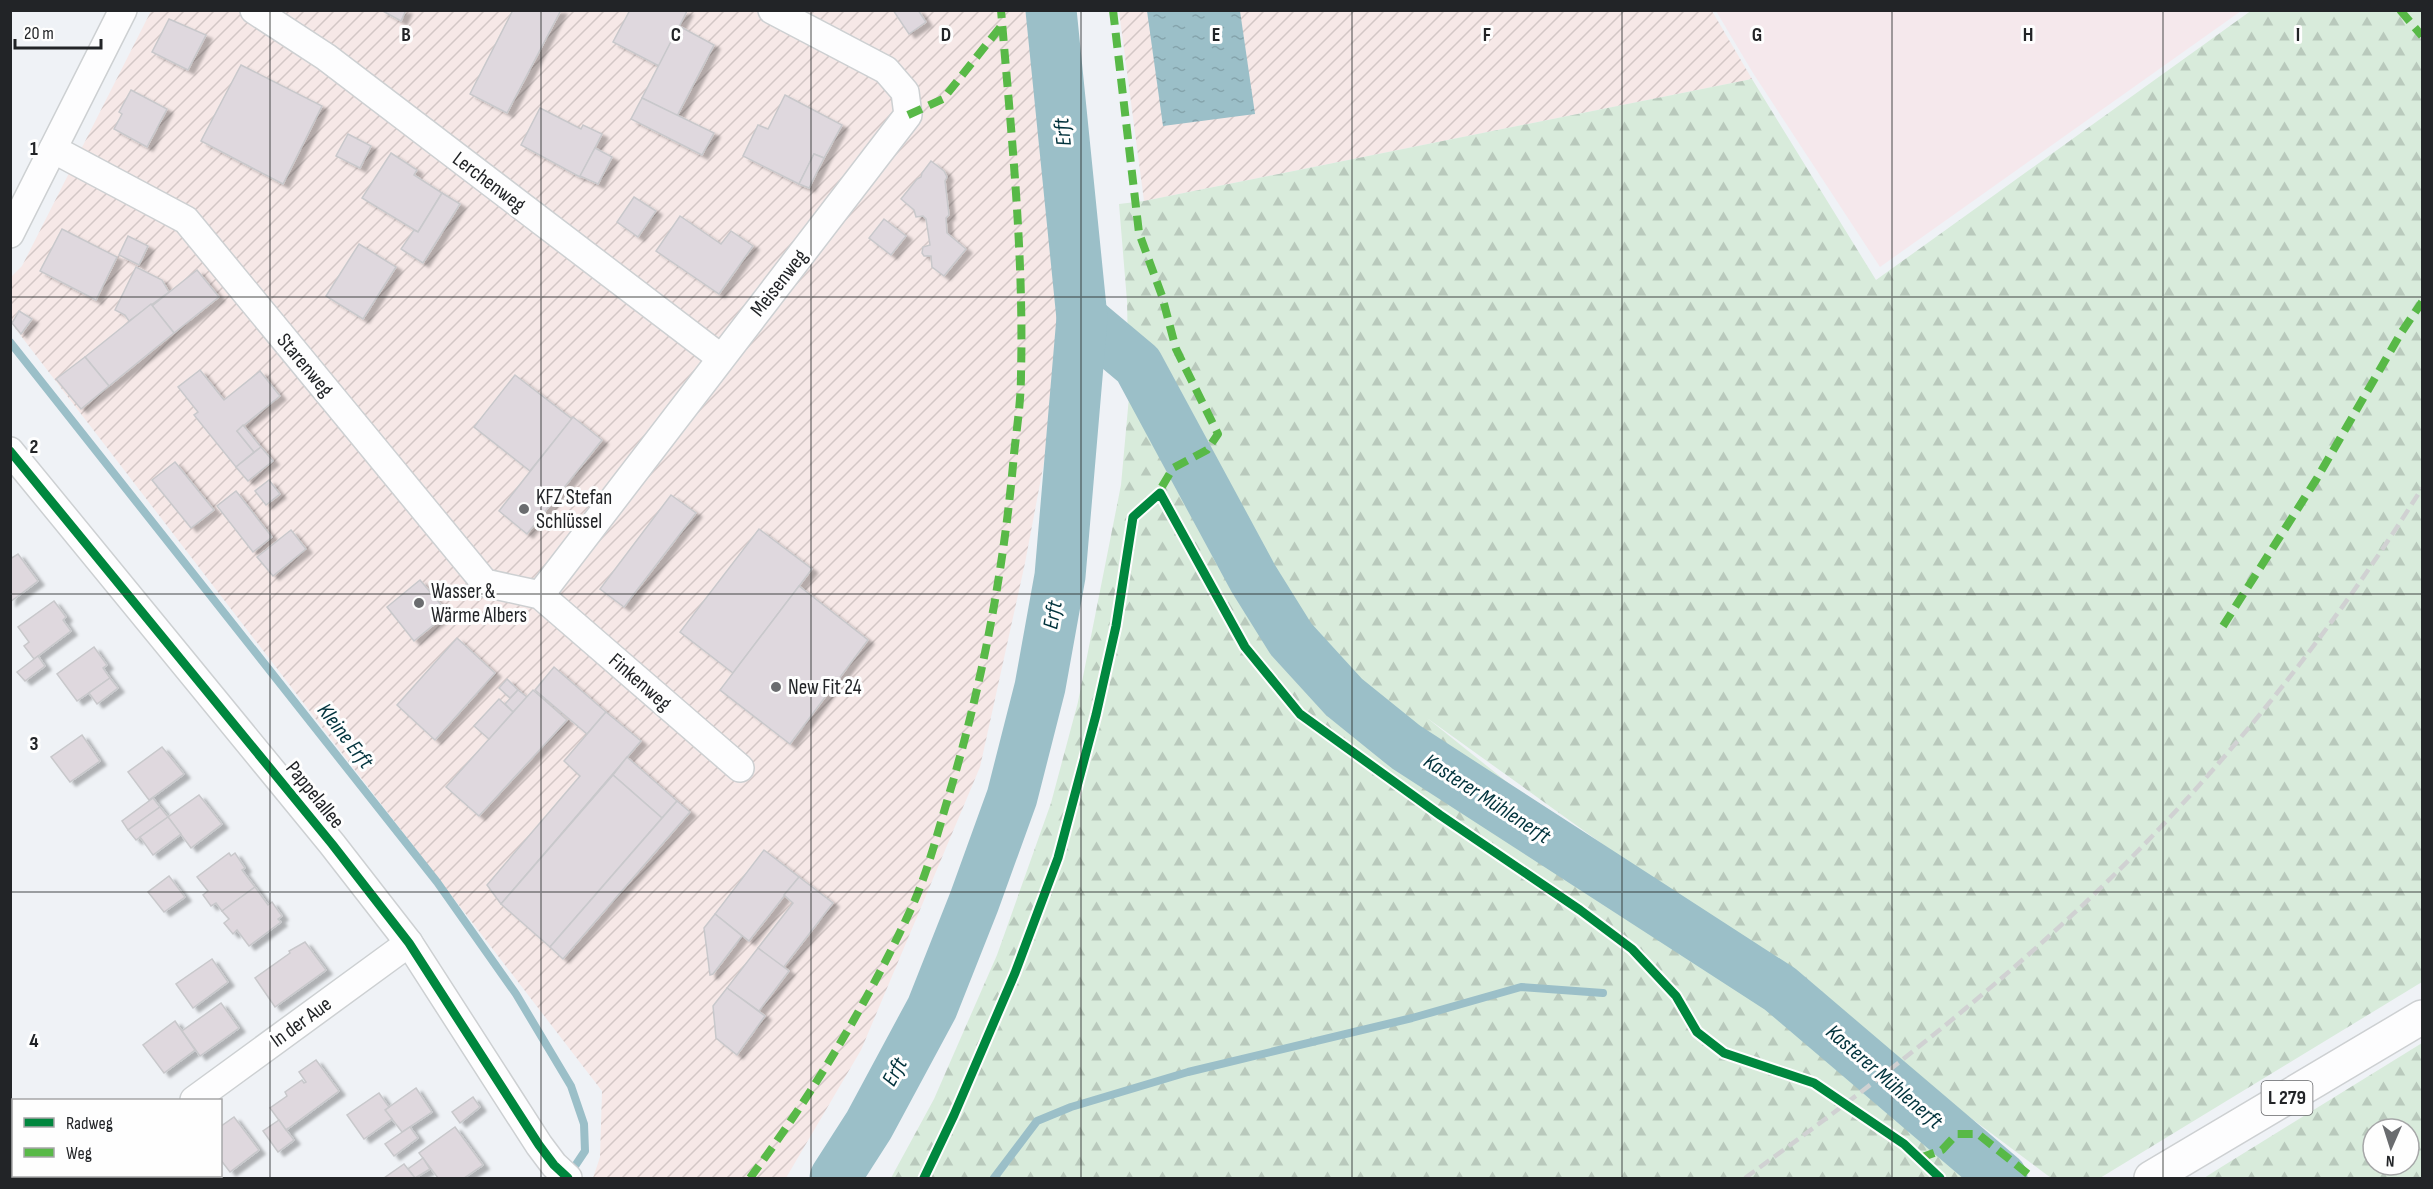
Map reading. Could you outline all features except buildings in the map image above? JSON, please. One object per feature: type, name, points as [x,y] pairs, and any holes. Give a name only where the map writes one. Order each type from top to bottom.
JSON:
[{"type":"main road","name":"L 279","points":[[2151,1179],[2422,1017]]},
{"type":"street","points":[[10,234],[123,10]]},
{"type":"street","name":"Lerchenweg","points":[[254,10],[326,57],[721,358]]},
{"type":"street","name":"Meisenweg","points":[[540,595],[908,115],[905,92],[886,70],[772,10]]},
{"type":"street","name":"Starenweg","points":[[53,149],[186,220],[485,583],[540,595]]},
{"type":"street","name":"Pappelallee","points":[[10,451],[325,835],[409,943],[561,1172]]},
{"type":"street","name":"Finkenweg","points":[[540,595],[740,768]]},
{"type":"street","name":"In der Aue","points":[[197,1099],[409,943]]},
{"type":"shaded area","points":[[151,11],[1037,11],[1042,44],[1059,349],[1045,457],[1025,563],[980,767],[861,1050],[786,1178],[593,1178],[600,1157],[602,1091],[11,323],[11,277],[22,266]]},
{"type":"shaded area","points":[[1119,11],[1712,11],[1752,79],[1144,201]]},
{"type":"shaded area","points":[[1716,11],[2241,11],[1880,267],[1753,73]]},
{"type":"green space","points":[[2252,10],[2422,11],[2422,982],[2100,1178],[2051,1178],[1908,1071],[1796,983],[1427,718],[1777,998],[1991,1178],[891,1178],[934,1099],[997,955],[1051,803],[1078,702],[1121,485],[1129,397],[1127,301],[1119,204],[1144,201],[1752,79],[1876,280]]},
{"type":"green space","points":[[2422,1043],[2422,1178],[2204,1178]]},
{"type":"water","points":[[1147,11],[1240,11],[1255,114],[1163,126]]},
{"type":"waterway","name":"Erft","points":[[835,1178],[869,1125],[932,1008],[1012,797],[1040,687],[1060,576],[1082,318],[1051,10]]},
{"type":"waterway","name":"Kasterer Mühlenerft","points":[[1082,318],[1138,365],[1253,578],[1291,639],[1344,697],[1406,747],[1780,989],[2002,1178]]},
{"type":"waterway","name":"Kleine Erft","points":[[10,342],[437,882],[516,994],[571,1086],[584,1124],[585,1151],[569,1175]]},
{"type":"waterway","points":[[994,1178],[1037,1121],[1071,1107],[1188,1072],[1412,1018],[1521,987],[1603,993]]},
{"type":"railway","points":[[1745,1178],[1936,1033],[2027,956],[2115,874],[2200,784],[2280,690],[2354,591],[2422,488]]},
{"type":"marked path","points":[[750,1178],[773,1147],[837,1048],[876,979],[911,909],[936,840],[981,671],[1004,541],[1021,384],[1019,237],[1001,10]]},
{"type":"marked path","points":[[1113,10],[1139,233],[1162,296],[1176,349],[1218,434],[1207,450],[1173,468],[1157,495]]},
{"type":"marked path","points":[[2400,10],[2422,36]]},
{"type":"marked path","points":[[908,115],[943,99],[1002,25]]},
{"type":"marked path","points":[[2223,626],[2316,480],[2401,333],[2422,302]]},
{"type":"marked path","points":[[1920,1158],[1942,1150],[1957,1134],[1978,1134],[2033,1178]]},
{"type":"cycle path","points":[[10,451],[332,844],[409,943],[539,1145],[554,1165],[568,1178]]},
{"type":"cycle path","points":[[924,1178],[954,1115],[1015,973],[1058,858],[1096,715],[1116,626],[1133,517],[1160,493],[1245,647],[1300,714],[1632,949],[1676,996],[1697,1032],[1724,1053],[1814,1083],[1904,1144],[1940,1178]]},
{"type":"place","name":"KFZ Stefan Schlüssel","points":[[524,509]]},
{"type":"place","name":"Wasser & Wärme Albers","points":[[419,603]]},
{"type":"place","name":"New Fit 24","points":[[776,687]]}]
